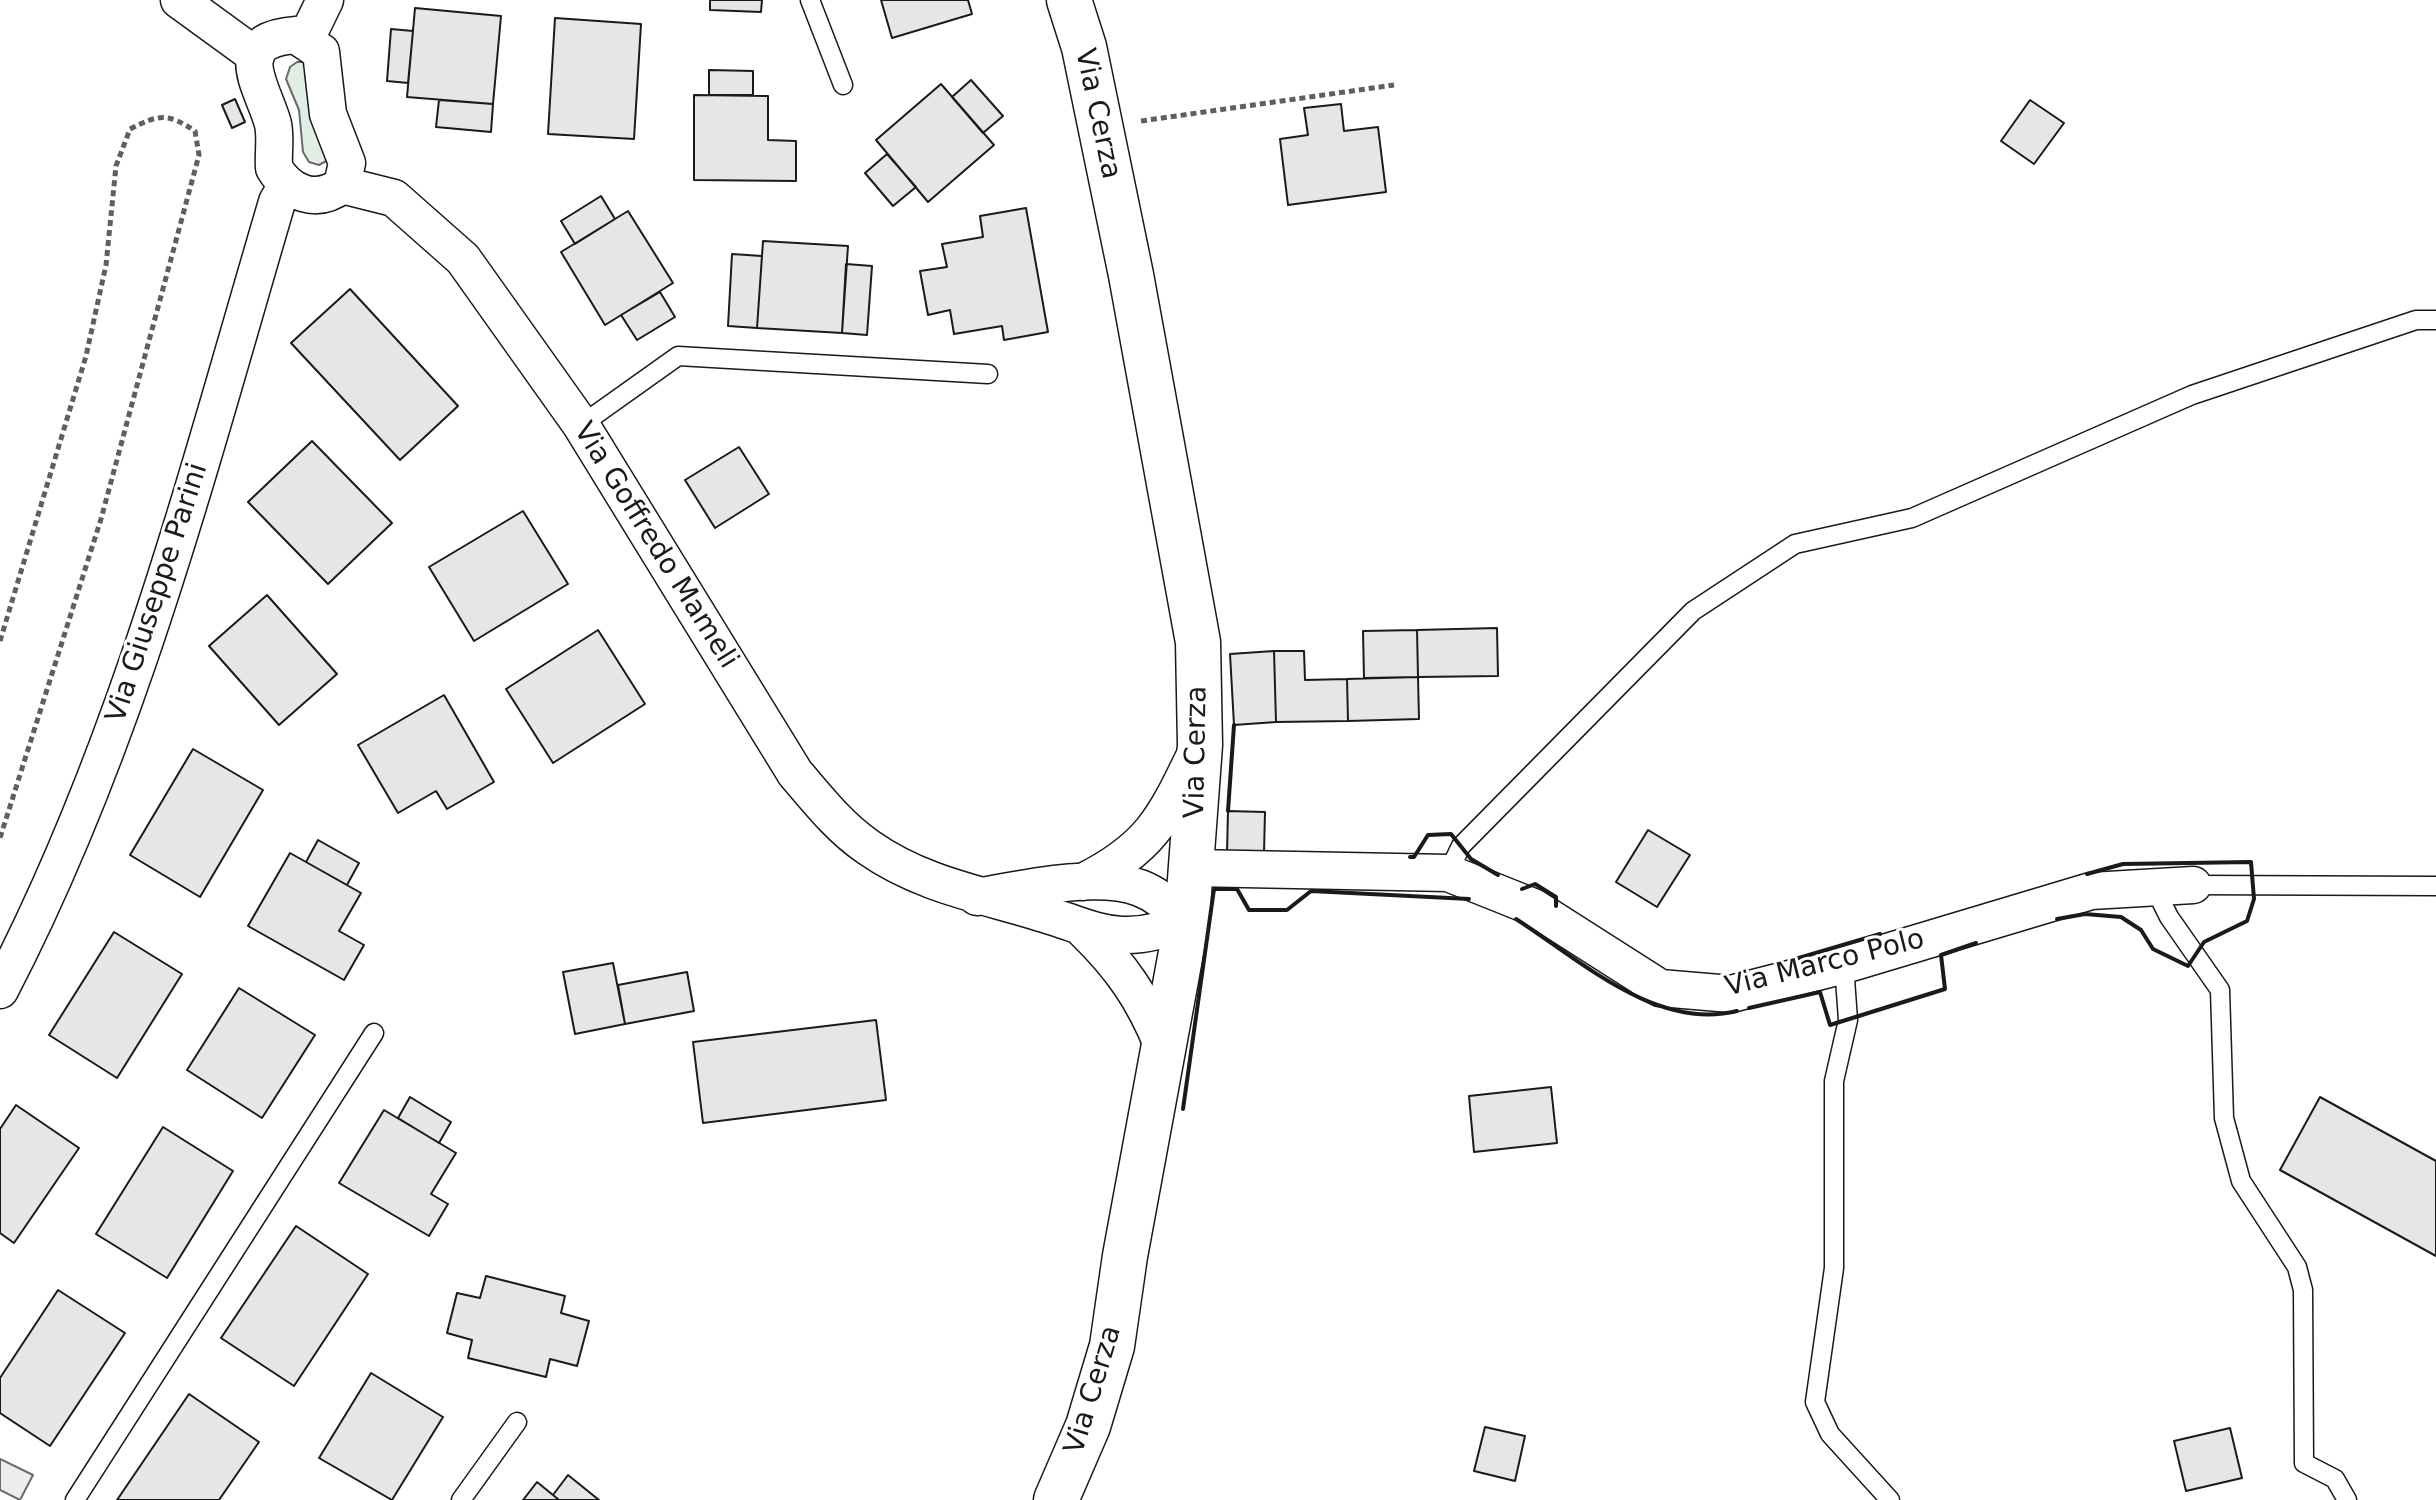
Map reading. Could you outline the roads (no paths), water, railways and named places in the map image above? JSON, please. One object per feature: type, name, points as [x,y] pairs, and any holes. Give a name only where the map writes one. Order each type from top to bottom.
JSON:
[{"type":"main road","name":"Via Cerza","points":[[1056,1500],[1088,1426],[1112,1346],[1187,920],[1200,745],[1198,642],[1100,126],[1084,47],[1069,0]]},
{"type":"street","points":[[179,0],[256,56]]},
{"type":"street","points":[[306,39],[325,0]]},
{"type":"street","points":[[296,35],[306,39],[321,52],[328,114],[347,163],[342,185],[315,195],[304,195],[287,185],[274,168],[274,131],[255,83],[256,56],[276,39],[296,35]]},
{"type":"street","name":"Via Giuseppe Parini","points":[[0,990],[42,909],[132,688],[277,202],[287,185]]},
{"type":"street","name":"Via Goffredo Mameli","points":[[342,185],[394,198],[463,259],[581,425],[795,773],[834,819],[868,847],[913,875],[977,897],[1059,918],[1084,930]]},
{"type":"street","points":[[1078,885],[1109,869],[1147,841],[1168,811],[1200,745]]},
{"type":"street","name":"Via Marco Polo","points":[[1193,868],[1448,873],[1533,907],[1660,988],[1731,994],[1844,965],[2091,891],[2193,885]]},
{"type":"street","points":[[977,897],[1031,888],[1117,882],[1142,889],[1187,920]]},
{"type":"street","points":[[1084,930],[1123,935],[1161,932],[1187,920]]},
{"type":"street","points":[[1084,930],[1117,962],[1151,1016],[1163,1047]]},
{"type":"lane","points":[[810,0],[843,85]]},
{"type":"lane","points":[[1448,873],[1461,846],[1693,611],[1795,544],[1912,518],[2192,395],[2416,320],[2436,320]]},
{"type":"lane","points":[[581,425],[678,356],[988,374]]},
{"type":"lane","points":[[2193,885],[2436,886]]},
{"type":"lane","points":[[2154,887],[2169,917],[2220,990],[2224,1118],[2234,1156],[2241,1181],[2297,1267],[2303,1290],[2304,1463],[2335,1479],[2347,1500]]},
{"type":"lane","points":[[1844,965],[1848,1020],[1834,1081],[1834,1268],[1815,1402],[1830,1434],[1890,1500]]},
{"type":"lane","points":[[75,1500],[374,1033]]},
{"type":"lane","points":[[461,1500],[517,1422]]}]
